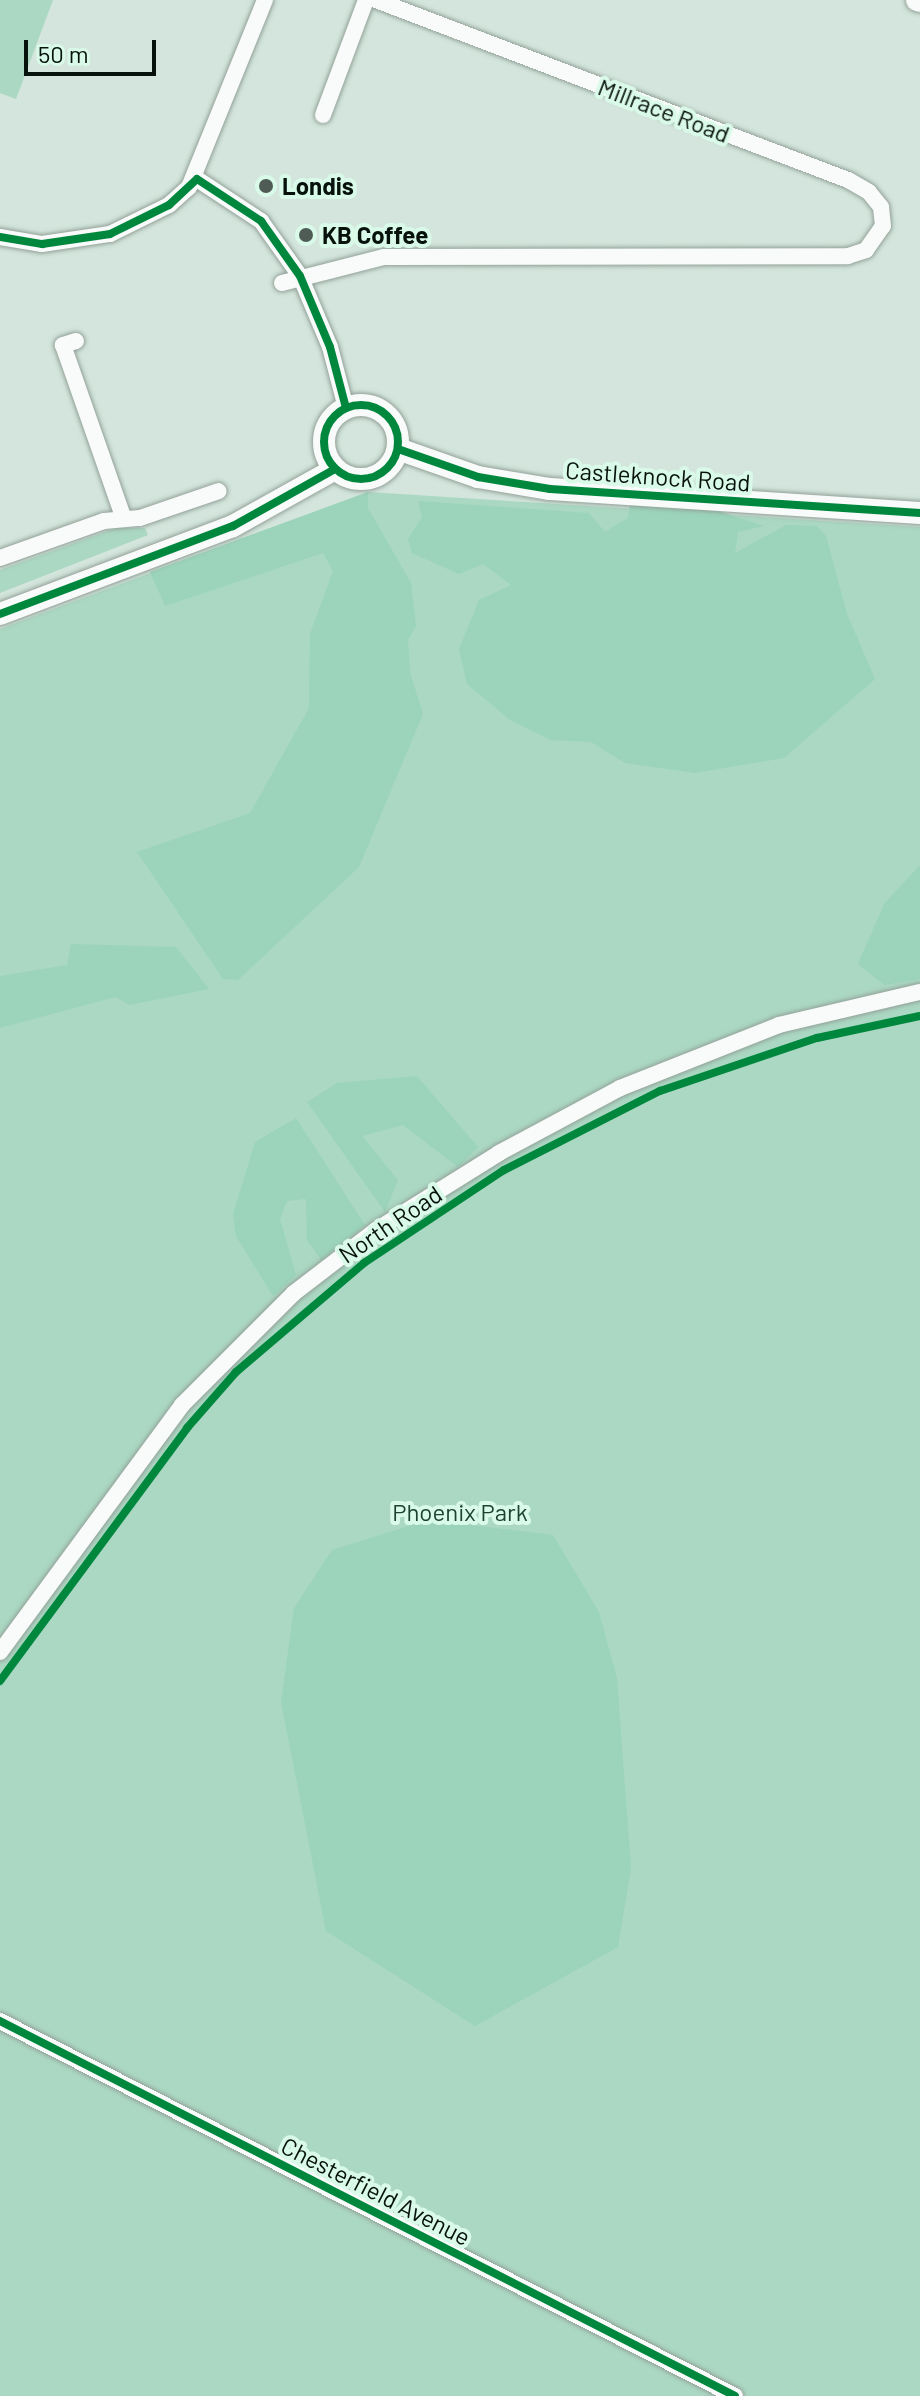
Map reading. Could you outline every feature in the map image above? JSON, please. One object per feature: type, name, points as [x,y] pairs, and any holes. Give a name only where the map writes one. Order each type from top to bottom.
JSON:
[{"type":"main road","points":[[0,614],[233,526],[335,469],[367,479],[387,469],[398,449],[389,417],[369,405],[346,408],[328,424],[325,435],[335,469]]},
{"type":"main road","name":"Castleknock Road","points":[[398,449],[478,477],[550,489],[920,513]]},
{"type":"street","points":[[0,237],[42,244],[110,234],[169,205],[197,179],[265,0]]},
{"type":"street","points":[[323,115],[366,0]]},
{"type":"street","name":"Millrace Road","points":[[300,276],[384,257],[848,256],[866,250],[883,226],[875,199],[848,180],[376,0]]},
{"type":"street","points":[[197,179],[261,221],[300,276],[330,347],[346,408]]},
{"type":"street","points":[[282,283],[300,276]]},
{"type":"street","points":[[76,341],[63,345],[123,516]]},
{"type":"street","points":[[0,558],[123,516],[140,518],[219,491]]},
{"type":"street","name":"North Road","points":[[0,1652],[182,1405],[294,1293],[376,1230],[499,1153],[620,1088],[779,1025],[920,992]]},
{"type":"street","name":"Chesterfield Avenue","points":[[0,2021],[735,2396]]},
{"type":"green space","points":[[0,0],[53,0],[16,99],[0,93]]},
{"type":"green space","name":"Phoenix Park","points":[[368,492],[920,527],[920,2396],[0,2396],[0,629]]},
{"type":"green space","points":[[368,492],[368,508],[411,583],[416,626],[408,640],[410,672],[423,714],[359,867],[238,980],[223,979],[137,852],[250,813],[309,708],[310,634],[333,571],[323,553],[165,606],[150,572]]},
{"type":"green space","points":[[418,501],[589,513],[605,532],[628,518],[630,505],[706,507],[764,526],[738,532],[735,553],[786,525],[817,526],[826,536],[847,614],[875,679],[784,758],[695,773],[625,763],[591,742],[551,740],[510,720],[467,684],[459,649],[479,600],[511,585],[483,564],[459,574],[412,553],[408,539],[422,517]]},
{"type":"green space","points":[[116,528],[145,528],[148,535],[0,593],[0,570]]},
{"type":"green space","points":[[920,865],[920,979],[884,985],[858,964],[884,904]]},
{"type":"green space","points":[[71,944],[176,947],[209,989],[130,1005],[115,997],[0,1028],[0,976],[67,965]]},
{"type":"green space","points":[[417,1076],[478,1147],[458,1167],[403,1125],[362,1136],[398,1180],[385,1212],[307,1102],[337,1083]]},
{"type":"green space","points":[[296,1118],[365,1225],[321,1260],[307,1240],[306,1199],[287,1201],[280,1219],[296,1275],[273,1296],[236,1236],[233,1214],[255,1142]]},
{"type":"green space","points":[[428,1520],[553,1535],[599,1612],[617,1678],[631,1869],[618,1947],[475,2026],[326,1931],[281,1702],[294,1608],[332,1550]]},
{"type":"cycle path","points":[[0,237],[42,244],[110,234],[169,205],[197,179],[261,221],[300,276],[330,347],[346,408]]},
{"type":"cycle path","points":[[361,405],[382,411],[392,421],[398,442],[392,463],[382,473],[361,479],[340,473],[330,463],[324,442],[330,421],[340,411],[361,405]]},
{"type":"cycle path","points":[[398,449],[478,477],[550,489],[920,513]]},
{"type":"cycle path","points":[[0,614],[233,526],[335,469]]},
{"type":"cycle path","points":[[0,1681],[187,1428],[236,1372],[364,1263],[504,1170],[660,1091],[817,1038],[920,1016]]},
{"type":"cycle path","points":[[0,2021],[735,2396]]},
{"type":"place","name":"Londis","points":[[266,186]]},
{"type":"place","name":"KB Coffee","points":[[306,235]]}]
